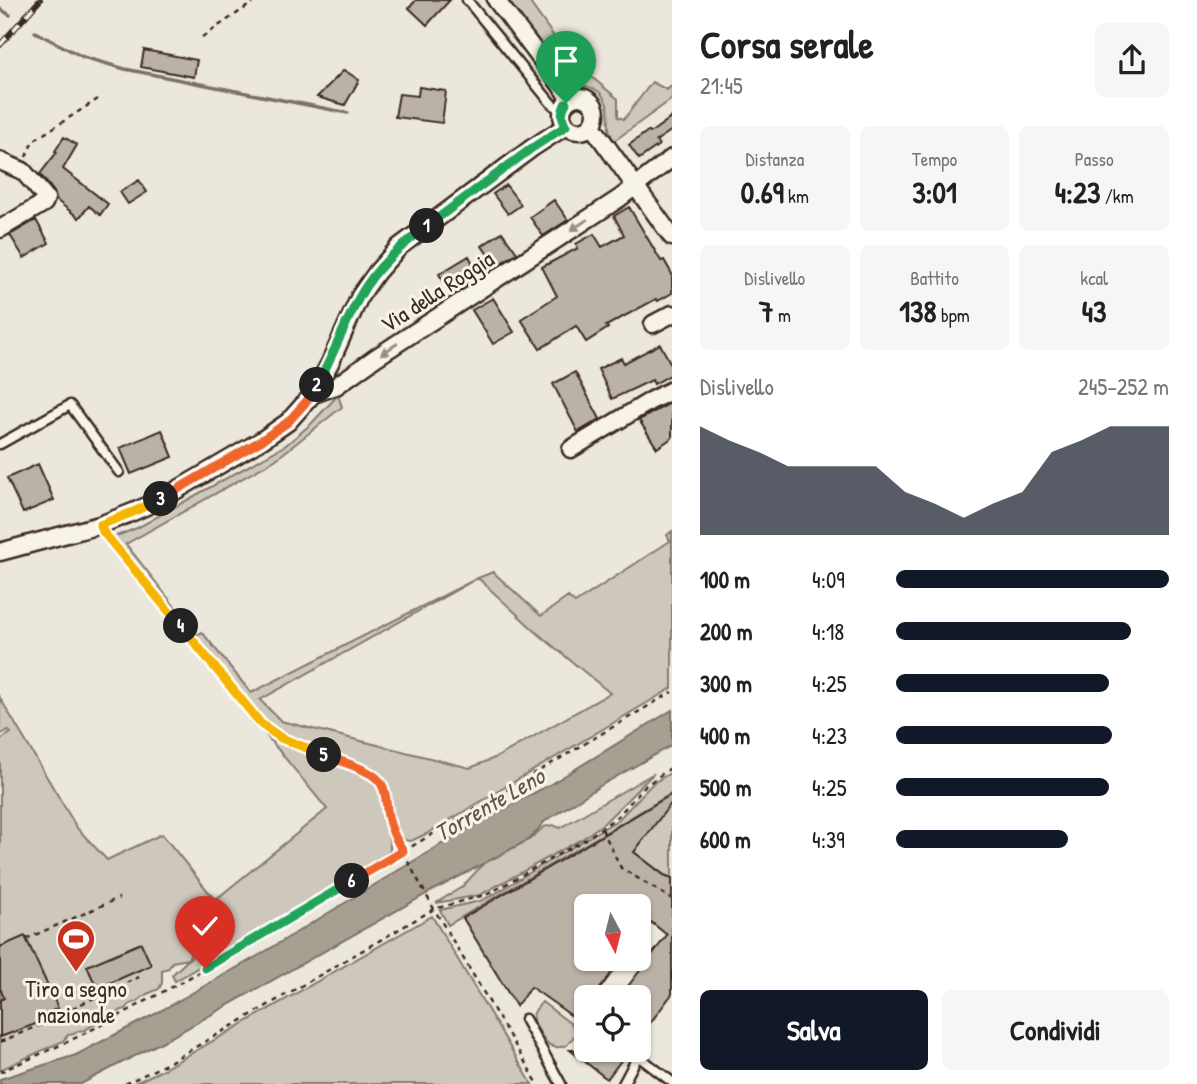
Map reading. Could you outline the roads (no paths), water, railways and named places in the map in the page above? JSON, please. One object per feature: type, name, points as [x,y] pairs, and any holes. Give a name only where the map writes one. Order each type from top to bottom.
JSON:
[{"type":"street","points":[[313,394],[360,296],[399,247],[532,148],[566,112],[581,97],[591,101],[597,116],[592,126],[582,132],[576,132],[566,112],[560,84],[496,0]]},
{"type":"street","points":[[592,126],[672,237]]},
{"type":"street","name":"Via della Roggia","points":[[0,552],[100,525],[133,512],[262,440],[288,422],[313,394],[336,386],[636,187],[672,158]]},
{"type":"street","points":[[0,161],[23,171],[46,198],[44,203],[0,229]]},
{"type":"street","points":[[653,324],[672,314]]},
{"type":"street","points":[[571,449],[672,390]]},
{"type":"lane","points":[[467,0],[551,103],[566,112]]},
{"type":"lane","points":[[0,444],[70,405],[119,472]]},
{"type":"lane","points":[[525,1019],[561,1084]]},
{"type":"lane","points":[[623,1084],[638,1056],[672,1082]]},
{"type":"waterway","points":[[0,9],[10,15]]},
{"type":"waterway","points":[[35,32],[83,57],[125,69],[348,113]]},
{"type":"railway","points":[[0,45],[40,0]]},
{"type":"place","name":"Tiro a segno nazionale","points":[[76,973]]},
{"type":"water label","name":"Torrente Leno","points":[[489,804]]}]
